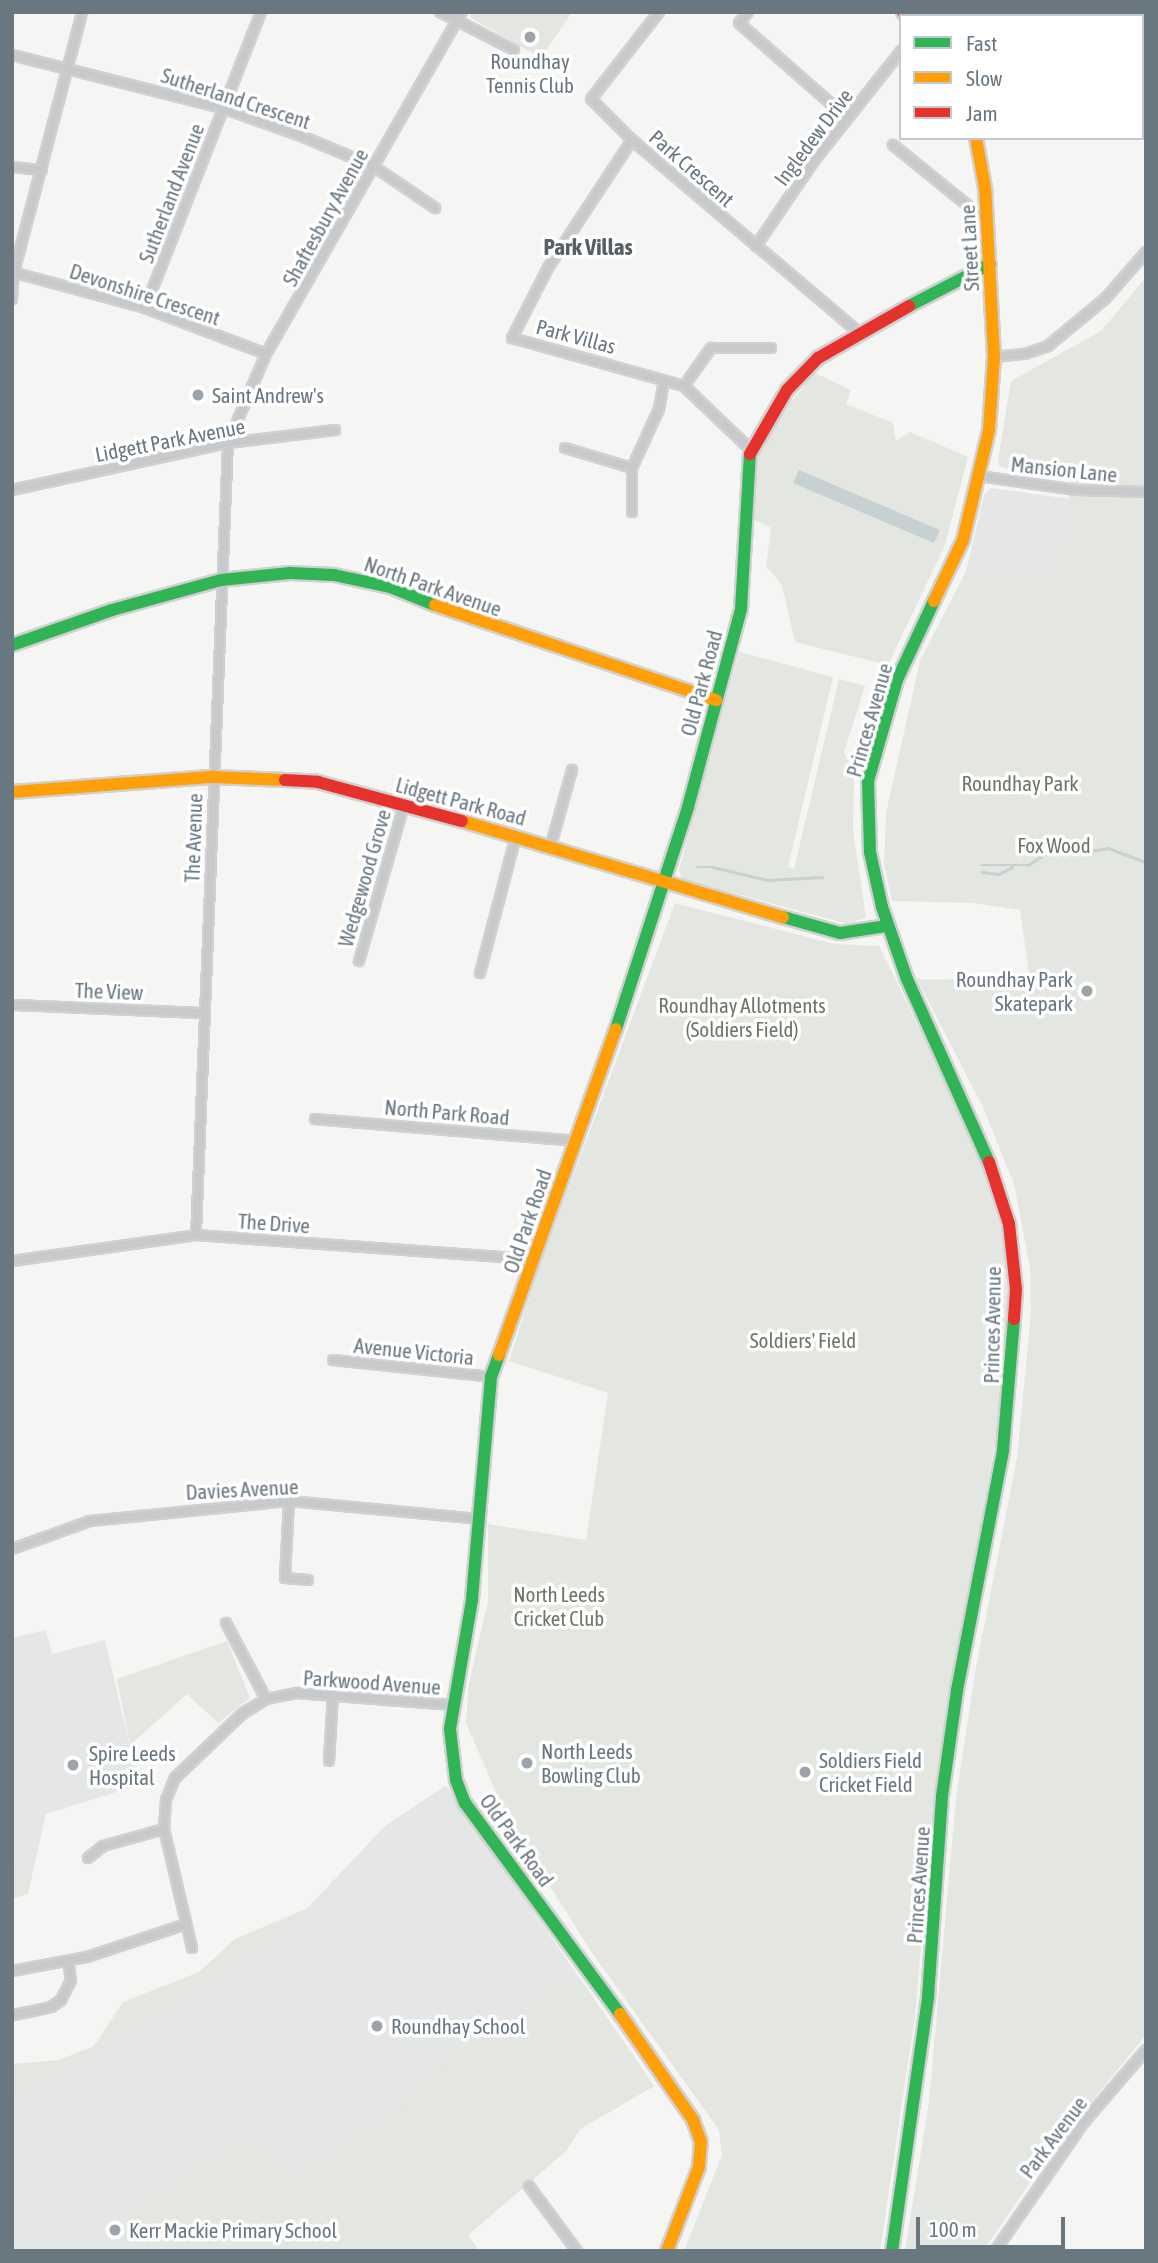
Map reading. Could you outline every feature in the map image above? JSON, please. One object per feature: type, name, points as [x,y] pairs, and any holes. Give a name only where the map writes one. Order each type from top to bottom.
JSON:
[{"type":"street","points":[[12,299],[13,272],[82,12]]},
{"type":"street","name":"Sutherland Avenue","points":[[145,308],[261,12]]},
{"type":"street","points":[[440,12],[460,16],[514,50]]},
{"type":"street","points":[[747,12],[738,23],[847,118]]},
{"type":"street","name":"Park Crescent","points":[[654,14],[591,99],[632,139],[858,332]]},
{"type":"street","name":"Shaftesbury Avenue","points":[[229,443],[266,354],[460,16]]},
{"type":"street","name":"Ingledew Drive","points":[[756,246],[847,118],[899,53]]},
{"type":"street","name":"Sutherland Crescent","points":[[12,55],[222,108],[373,166],[435,208]]},
{"type":"street","name":"Park Villas","points":[[632,139],[548,268],[512,338],[684,386],[750,449]]},
{"type":"street","name":"Street Lane","points":[[976,140],[987,221],[994,356]]},
{"type":"street","points":[[893,145],[987,221]]},
{"type":"street","points":[[12,167],[42,170]]},
{"type":"street","points":[[994,356],[1026,354],[1048,346],[1106,298],[1146,251]]},
{"type":"street","name":"Old Park Road","points":[[667,2251],[699,2167],[701,2142],[693,2120],[583,1960],[466,1803],[449,1739],[472,1600],[491,1377],[665,884],[741,609],[750,449],[787,390],[818,358],[858,332],[990,264]]},
{"type":"street","name":"Devonshire Crescent","points":[[13,272],[145,308],[266,354]]},
{"type":"street","points":[[684,386],[711,348],[771,348]]},
{"type":"street","name":"Princes Avenue","points":[[891,2251],[928,1997],[942,1796],[957,1690],[1003,1450],[1016,1290],[1009,1224],[988,1158],[887,926],[870,852],[868,781],[897,681],[963,540],[994,398],[994,356]]},
{"type":"street","points":[[632,512],[628,499],[632,468],[659,409],[664,380]]},
{"type":"street","name":"Lidgett Park Avenue","points":[[12,490],[229,443],[335,430]]},
{"type":"street","name":"The Avenue","points":[[196,1235],[220,580],[229,443]]},
{"type":"street","points":[[565,448],[632,468]]},
{"type":"street","name":"Mansion Lane","points":[[979,476],[1076,490],[1146,492]]},
{"type":"street","name":"North Park Avenue","points":[[12,645],[112,610],[220,580],[303,573],[334,575],[390,587],[477,622],[716,700]]},
{"type":"street","points":[[551,845],[572,770]]},
{"type":"street","name":"Lidgett Park Road","points":[[12,792],[213,777],[306,781],[404,804],[551,845],[665,884],[840,933],[887,926]]},
{"type":"street","name":"Wedgewood Grove","points":[[359,961],[404,804]]},
{"type":"street","points":[[480,973],[516,836]]},
{"type":"street","name":"The View","points":[[12,1005],[204,1013]]},
{"type":"street","name":"North Park Road","points":[[315,1119],[576,1141]]},
{"type":"street","name":"The Drive","points":[[12,1261],[196,1235],[534,1259]]},
{"type":"street","name":"Avenue Victoria","points":[[333,1360],[491,1377]]},
{"type":"street","points":[[289,1501],[285,1578],[307,1580]]},
{"type":"street","name":"Davies Avenue","points":[[12,1549],[90,1521],[289,1501],[478,1519]]},
{"type":"street","points":[[226,1623],[266,1699]]},
{"type":"street","points":[[329,1761],[333,1693]]},
{"type":"street","name":"Parkwood Avenue","points":[[192,1948],[164,1829],[166,1800],[174,1778],[242,1714],[266,1699],[333,1693],[453,1705]]},
{"type":"street","points":[[88,1858],[103,1846],[164,1829]]},
{"type":"street","points":[[12,1971],[68,1962],[186,1924]]},
{"type":"street","points":[[14,2015],[51,2007],[61,2000],[71,1980],[68,1962]]},
{"type":"street","name":"Park Avenue","points":[[995,2251],[1079,2128],[1146,2050]]},
{"type":"street","points":[[529,2186],[578,2251]]},
{"type":"shaded area","points":[[799,470],[940,530],[934,543],[793,483]]},
{"type":"shaded area","points":[[991,488],[1112,502],[1060,582],[966,571],[984,495]]},
{"type":"shaded area","name":"Spire Leeds Hospital","points":[[46,1630],[52,1654],[105,1640],[139,1785],[46,1814],[34,1867],[12,1863],[12,1638]]},
{"type":"shaded area","name":"Roundhay School","points":[[446,1785],[654,2086],[580,2129],[566,2151],[468,2235],[479,2251],[12,2251],[12,2095],[45,2086],[278,1939],[385,1826]]},
{"type":"green space","name":"Roundhay Tennis Club","points":[[472,12],[572,12],[541,58],[470,17]]},
{"type":"green space","points":[[1146,277],[1146,2035],[1056,2145],[983,2251],[905,2251],[929,2102],[956,1798],[975,1673],[1017,1458],[1031,1313],[1030,1268],[1014,1184],[983,1107],[917,979],[1021,981],[1029,973],[1020,910],[974,903],[892,901],[884,864],[886,813],[920,661],[966,571],[1060,582],[1071,478],[1000,467],[998,460],[1011,381],[1101,331]]},
{"type":"green space","points":[[815,373],[851,390],[846,404],[893,423],[896,441],[910,432],[968,457],[945,545],[888,665],[795,642],[782,585],[766,566],[771,528],[753,519],[758,460],[766,432]]},
{"type":"green space","points":[[739,652],[833,677],[788,867],[794,869],[839,679],[865,686],[844,752],[854,772],[853,831],[866,917],[848,924],[682,879],[679,870]]},
{"type":"green space","name":"Soldiers' Field","points":[[675,903],[834,944],[879,946],[972,1136],[1003,1235],[1007,1297],[1005,1384],[933,1803],[915,2016],[880,2251],[684,2251],[722,2155],[719,2130],[593,1954],[509,1822],[466,1723],[469,1683],[488,1601],[488,1524],[586,1540],[608,1393],[509,1361],[539,1267]]},
{"type":"green space","points":[[227,1641],[250,1698],[218,1723],[187,1694],[130,1745],[117,1679]]},
{"type":"green space","points":[[12,1863],[34,1867],[28,1894],[12,1899]]},
{"type":"green space","points":[[310,1907],[278,1939],[206,1985],[45,2086],[12,2095],[12,2064],[59,2060],[94,2046],[123,2002],[199,1972],[235,1939]]},
{"type":"green space","points":[[575,1971],[654,2086],[580,2129],[566,2151],[468,2235],[479,2251],[148,2251],[124,2215],[257,2131],[292,2179],[413,2096],[408,2087]]},
{"type":"waterway","points":[[981,865],[1028,865],[1066,840],[1085,852],[1108,848],[1146,862]]},
{"type":"waterway","points":[[697,867],[713,867],[768,880],[822,877]]},
{"type":"waterway","points":[[982,872],[999,874],[1012,867]]},
{"type":"traffic: fast","points":[[909,306],[990,264]]},
{"type":"traffic: fast","points":[[616,1029],[688,807],[741,609],[750,454]]},
{"type":"traffic: fast","points":[[12,645],[112,610],[221,580],[290,573],[334,575],[390,587],[435,605]]},
{"type":"traffic: fast","points":[[934,601],[897,680],[868,781],[870,852],[882,907],[907,979],[989,1162]]},
{"type":"traffic: fast","points":[[783,917],[840,933],[887,926]]},
{"type":"traffic: fast","points":[[892,2251],[928,1997],[942,1796],[957,1690],[1003,1450],[1014,1319]]},
{"type":"traffic: fast","points":[[499,1355],[491,1377],[472,1600],[450,1729],[456,1780],[465,1803],[620,2014]]},
{"type":"traffic: slow","points":[[934,601],[963,540],[989,430],[994,357],[985,188],[976,140]]},
{"type":"traffic: slow","points":[[435,605],[716,700]]},
{"type":"traffic: slow","points":[[12,792],[213,777],[285,780]]},
{"type":"traffic: slow","points":[[462,821],[783,917]]},
{"type":"traffic: slow","points":[[499,1355],[616,1029]]},
{"type":"traffic: slow","points":[[620,2014],[693,2120],[701,2142],[699,2167],[667,2251]]},
{"type":"traffic: jam","points":[[750,454],[787,390],[818,358],[909,306]]},
{"type":"traffic: jam","points":[[285,780],[318,782],[462,821]]},
{"type":"traffic: jam","points":[[989,1162],[1009,1224],[1016,1290],[1014,1319]]},
{"type":"place","name":"Roundhay Tennis Club","points":[[530,37]]},
{"type":"place","name":"Saint Andrew's","points":[[198,395]]},
{"type":"place","name":"Roundhay Park Skatepark","points":[[1087,991]]},
{"type":"place","name":"North Leeds Bowling Club","points":[[527,1763]]},
{"type":"place","name":"Spire Leeds Hospital","points":[[73,1765]]},
{"type":"place","name":"Soldiers Field Cricket Field","points":[[805,1772]]},
{"type":"place","name":"Roundhay School","points":[[377,2026]]},
{"type":"place","name":"Kerr Mackie Primary School","points":[[115,2230]]},
{"type":"district","name":"Park Villas","points":[[588,247]]},
{"type":"park label","name":"Roundhay Park","points":[[1020,783]]},
{"type":"park label","name":"Fox Wood","points":[[1054,845]]},
{"type":"park label","name":"Roundhay Allotments (Soldiers Field)","points":[[742,1017]]},
{"type":"park label","name":"North Leeds Cricket Club","points":[[559,1606]]}]
